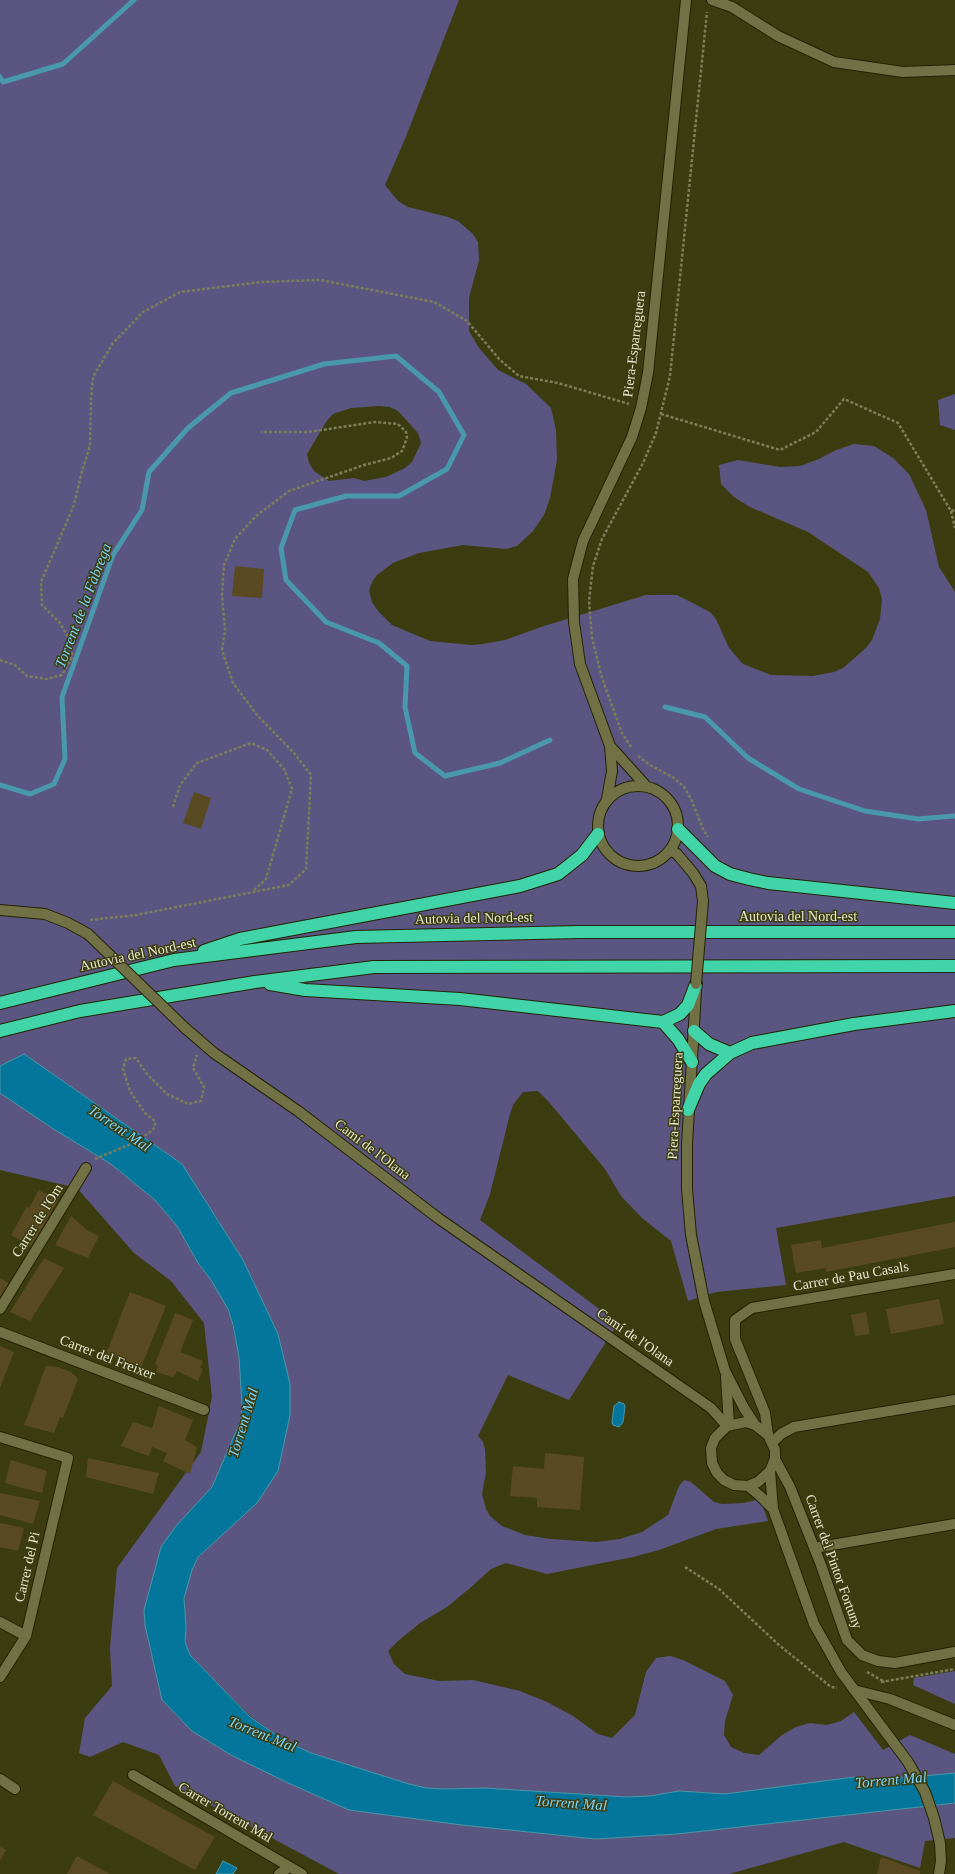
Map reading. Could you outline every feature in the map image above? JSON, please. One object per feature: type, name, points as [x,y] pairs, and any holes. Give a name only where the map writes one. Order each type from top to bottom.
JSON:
[{"type":"highway","points":[[678,829],[715,866],[730,874],[768,883],[955,903]]},
{"type":"highway","points":[[174,960],[240,939],[520,886],[558,874],[582,855],[598,834]]},
{"type":"highway","name":"Autovia del Nord-est","points":[[0,1003],[174,960],[356,937],[579,932],[955,932]]},
{"type":"highway","points":[[0,1031],[80,1011],[254,982],[381,967],[955,966]]},
{"type":"highway","points":[[254,982],[305,990],[460,999],[664,1022],[680,1014],[688,1005],[696,984]]},
{"type":"highway","points":[[688,1110],[699,1084],[706,1074],[730,1053],[752,1043],[854,1024],[955,1011]]},
{"type":"highway","points":[[664,1022],[678,1039],[692,1062]]},
{"type":"highway","points":[[694,1031],[709,1044],[730,1053]]},
{"type":"street","name":"Piera-Esparreguera","points":[[598,834],[597,820],[607,799],[612,771],[610,746],[580,664],[574,622],[573,578],[583,541],[632,438],[641,408],[648,373],[686,0]]},
{"type":"street","points":[[710,4],[732,7],[778,36],[834,62],[903,72],[955,70]]},
{"type":"street","name":"Piera-Esparreguera","points":[[610,746],[647,787],[666,797],[673,806],[677,818],[678,829]]},
{"type":"street","name":"Piera-Esparreguera","points":[[607,799],[620,789],[632,786],[647,787]]},
{"type":"street","points":[[598,834],[603,847],[611,857],[623,864],[636,866],[649,865],[661,859],[670,850],[678,829]]},
{"type":"street","name":"Piera-Esparreguera","points":[[670,850],[677,854],[693,872],[701,886],[703,901],[688,1110],[687,1189],[691,1235],[704,1301],[725,1371],[744,1408],[755,1425],[770,1439]]},
{"type":"street","name":"Camí de l'Olana","points":[[0,910],[38,912],[68,923],[88,934],[186,1028],[224,1061],[298,1111],[438,1218],[711,1408],[728,1426]]},
{"type":"street","name":"Carrer de l'Om","points":[[0,1309],[86,1168]]},
{"type":"street","name":"Carrer de Pau Casals","points":[[770,1439],[764,1413],[735,1339],[735,1320],[752,1308],[955,1274]]},
{"type":"street","name":"Carrer del Freixer","points":[[0,1332],[204,1410]]},
{"type":"street","name":"Piera-Esparreguera","points":[[725,1371],[728,1426]]},
{"type":"street","points":[[755,1425],[746,1422],[728,1426],[715,1438],[711,1448],[712,1463],[717,1473],[724,1480],[734,1485],[748,1486],[758,1482],[770,1471],[775,1459],[770,1439],[794,1428],[955,1400]]},
{"type":"street","name":"Carrer del Pi","points":[[0,1437],[68,1458],[26,1636],[0,1677]]},
{"type":"street","name":"Carrer del Pintor Fortuny","points":[[775,1459],[790,1487],[847,1640],[862,1655],[878,1661],[894,1663],[955,1652]]},
{"type":"street","points":[[770,1471],[773,1509],[814,1624],[841,1672],[908,1762],[925,1792],[934,1818],[940,1843],[941,1861],[939,1874]]},
{"type":"street","points":[[748,1486],[773,1509]]},
{"type":"street","points":[[814,1548],[955,1524]]},
{"type":"street","points":[[0,1622],[26,1636]]},
{"type":"street","points":[[854,1690],[890,1699],[955,1725]]},
{"type":"street","name":"Carrer Torrent Mal","points":[[133,1775],[302,1874]]},
{"type":"street","points":[[0,1779],[16,1789]]},
{"type":"street","points":[[279,1874],[289,1866]]},
{"type":"path","points":[[708,838],[691,799],[684,787],[674,778],[650,765],[639,756],[629,745],[622,732],[602,678],[592,638],[589,601],[593,566],[602,539],[643,463],[656,433],[670,376],[710,4]]},
{"type":"path","points":[[0,660],[15,665],[27,676],[48,679],[62,675],[71,659],[73,646],[60,622],[42,605],[41,582],[74,505],[90,446],[93,377],[114,343],[144,312],[180,292],[261,282],[320,280],[434,302],[467,321],[500,360],[519,376],[558,383],[641,408]]},
{"type":"path","points":[[661,414],[780,450],[816,432],[844,399],[898,423],[951,511],[955,528]]},
{"type":"path","points":[[68,923],[136,915],[289,885],[306,868],[311,775],[294,753],[257,715],[233,683],[222,650],[225,630],[222,596],[224,565],[235,539],[256,516],[289,491],[364,465],[391,458],[402,450],[408,438],[406,432],[398,424],[375,422],[308,432],[261,432]]},
{"type":"path","points":[[951,511],[955,510]]},
{"type":"path","points":[[173,807],[180,785],[197,763],[251,743],[267,750],[284,769],[292,789],[266,879],[253,891]]},
{"type":"path","points":[[86,1168],[99,1157],[136,1142],[155,1127],[155,1121],[146,1113],[130,1091],[123,1069],[126,1059],[136,1058],[147,1074],[167,1094],[188,1104],[201,1101],[204,1087],[193,1068],[195,1056],[206,1046]]},
{"type":"path","points":[[685,1566],[718,1590],[818,1677]]},
{"type":"path","points":[[876,1683],[955,1669]]},
{"type":"shaded area","points":[[0,0],[459,0],[405,139],[385,185],[398,201],[408,207],[458,221],[473,234],[478,242],[479,260],[469,298],[469,331],[479,348],[498,370],[526,384],[551,408],[556,430],[557,460],[550,498],[544,515],[533,531],[517,546],[506,549],[463,545],[419,553],[393,563],[377,575],[372,582],[369,591],[372,602],[378,611],[392,625],[430,641],[471,645],[505,640],[544,626],[646,595],[677,595],[710,612],[716,619],[729,648],[743,664],[771,675],[813,676],[834,672],[843,668],[866,648],[872,640],[880,619],[882,599],[879,588],[868,572],[808,532],[750,507],[734,497],[721,484],[719,465],[738,460],[780,467],[800,466],[819,459],[836,450],[854,444],[874,446],[893,458],[909,474],[926,510],[939,567],[955,592],[955,1196],[776,1228],[786,1285],[716,1292],[688,1301],[671,1241],[642,1218],[621,1196],[605,1169],[548,1101],[538,1091],[523,1092],[513,1105],[490,1194],[480,1220],[618,1323],[569,1400],[508,1375],[478,1436],[483,1442],[485,1449],[486,1472],[482,1494],[486,1509],[490,1516],[502,1526],[525,1535],[550,1539],[596,1542],[620,1539],[642,1532],[668,1515],[679,1486],[684,1480],[691,1482],[714,1502],[722,1504],[744,1503],[760,1499],[768,1521],[716,1529],[659,1550],[633,1557],[547,1574],[506,1563],[491,1569],[447,1607],[420,1623],[388,1651],[394,1664],[405,1674],[439,1681],[473,1680],[520,1691],[547,1702],[573,1716],[598,1734],[612,1738],[635,1715],[646,1672],[656,1658],[670,1656],[683,1660],[725,1681],[733,1695],[725,1721],[724,1735],[731,1747],[744,1753],[759,1755],[782,1735],[796,1727],[810,1723],[827,1725],[841,1721],[854,1712],[883,1750],[910,1735],[955,1754],[955,1773],[867,1781],[854,1777],[725,1794],[679,1791],[650,1796],[626,1797],[485,1788],[426,1788],[311,1753],[285,1741],[250,1716],[190,1655],[185,1642],[186,1627],[184,1598],[192,1570],[198,1557],[222,1534],[290,1415],[290,1384],[278,1334],[243,1260],[182,1164],[24,1054],[0,1066]],"holes":[[[379,406],[390,407],[398,411],[418,433],[421,443],[412,462],[405,468],[386,477],[364,481],[354,478],[329,481],[314,471],[309,463],[307,454],[326,422],[333,414],[351,408]]]},
{"type":"shaded area","points":[[955,394],[955,430],[940,425],[938,400]]},
{"type":"shaded area","points":[[0,1093],[55,1130],[111,1164],[155,1200],[177,1226],[198,1263],[224,1301],[231,1318],[239,1357],[242,1405],[241,1420],[212,1487],[171,1533],[155,1571],[144,1610],[145,1625],[162,1700],[192,1731],[231,1755],[286,1782],[349,1810],[462,1825],[595,1839],[677,1834],[955,1803],[955,1838],[925,1841],[920,1868],[844,1842],[729,1874],[339,1874],[175,1786],[159,1755],[123,1742],[90,1757],[79,1753],[85,1718],[112,1686],[110,1648],[117,1568],[201,1452],[212,1397],[204,1323],[171,1281],[134,1253],[77,1188],[0,1170]]},
{"type":"shaded area","points":[[955,1671],[955,1704],[913,1685],[914,1678]]},
{"type":"water","name":"Torrent Mal","points":[[24,1054],[182,1164],[243,1260],[278,1334],[290,1384],[290,1415],[278,1471],[257,1503],[198,1557],[192,1570],[184,1598],[186,1627],[185,1642],[190,1655],[250,1717],[285,1741],[311,1753],[426,1788],[485,1788],[626,1797],[650,1796],[679,1791],[725,1794],[854,1777],[867,1781],[955,1773],[955,1803],[677,1834],[595,1839],[462,1825],[349,1810],[286,1782],[231,1755],[192,1731],[162,1700],[145,1625],[144,1610],[161,1547],[176,1526],[212,1487],[241,1420],[242,1405],[239,1357],[233,1325],[228,1309],[211,1280],[198,1263],[177,1226],[155,1200],[111,1164],[55,1130],[0,1093],[0,1066]]},
{"type":"water","points":[[619,1402],[624,1404],[625,1407],[623,1422],[619,1427],[613,1425],[612,1422],[614,1406]]},
{"type":"water","points":[[223,1861],[237,1868],[233,1874],[216,1874]]},
{"type":"building","points":[[235,566],[264,569],[262,598],[232,596]]},
{"type":"building","points":[[194,792],[211,798],[201,829],[183,823]]},
{"type":"building","points":[[39,1190],[58,1201],[31,1246],[11,1235],[27,1206],[29,1208]]},
{"type":"building","points":[[71,1216],[88,1231],[99,1236],[88,1258],[55,1245]]},
{"type":"building","points":[[955,1222],[955,1247],[826,1272],[826,1268],[796,1273],[791,1245],[821,1240],[822,1248]]},
{"type":"building","points":[[44,1258],[64,1268],[30,1321],[10,1312]]},
{"type":"building","points":[[0,1278],[9,1283],[0,1297]]},
{"type":"building","points":[[130,1292],[166,1306],[141,1367],[106,1354]]},
{"type":"building","points":[[939,1299],[944,1324],[891,1334],[886,1309]]},
{"type":"building","points":[[866,1312],[870,1334],[855,1336],[851,1315]]},
{"type":"building","points":[[175,1313],[193,1320],[180,1352],[203,1361],[200,1368],[203,1369],[198,1381],[177,1371],[173,1377],[156,1372],[158,1365],[155,1364]]},
{"type":"building","points":[[0,1346],[14,1352],[0,1388]]},
{"type":"building","points":[[46,1366],[58,1367],[71,1372],[78,1379],[63,1418],[60,1417],[54,1433],[24,1425]]},
{"type":"building","points":[[159,1406],[193,1420],[185,1440],[197,1447],[190,1474],[163,1461],[167,1453],[152,1447],[149,1456],[121,1446],[133,1422],[152,1428]]},
{"type":"building","points":[[545,1453],[584,1457],[580,1510],[537,1507],[537,1498],[510,1496],[513,1466],[544,1469]]},
{"type":"building","points":[[88,1458],[159,1473],[153,1494],[86,1477]]},
{"type":"building","points":[[11,1460],[47,1471],[42,1493],[5,1483]]},
{"type":"building","points":[[0,1493],[40,1501],[33,1524],[0,1515]]},
{"type":"building","points":[[0,1523],[24,1528],[18,1551],[0,1547]]},
{"type":"building","points":[[113,1781],[215,1837],[195,1870],[93,1815]]},
{"type":"building","points":[[0,1846],[6,1850],[0,1861]]},
{"type":"building","points":[[77,1856],[110,1874],[67,1874]]},
{"type":"building","points":[[881,1857],[920,1871],[920,1874],[877,1874]]},
{"type":"waterway","points":[[0,77],[3,82],[63,64],[134,0]]},
{"type":"waterway","name":"Torrent de la Fàbrega","points":[[0,785],[30,794],[54,784],[65,759],[62,697],[113,555],[142,510],[149,472],[188,428],[231,393],[324,364],[396,356],[439,392],[464,435],[447,469],[399,496],[346,496],[295,510],[281,548],[286,580],[326,622],[379,643],[407,666],[405,707],[415,753],[445,776],[500,763],[550,740]]},
{"type":"waterway","name":"Torrent de la Fàbrega","points":[[665,707],[705,717],[748,758],[799,789],[865,811],[918,819],[955,816]]}]
